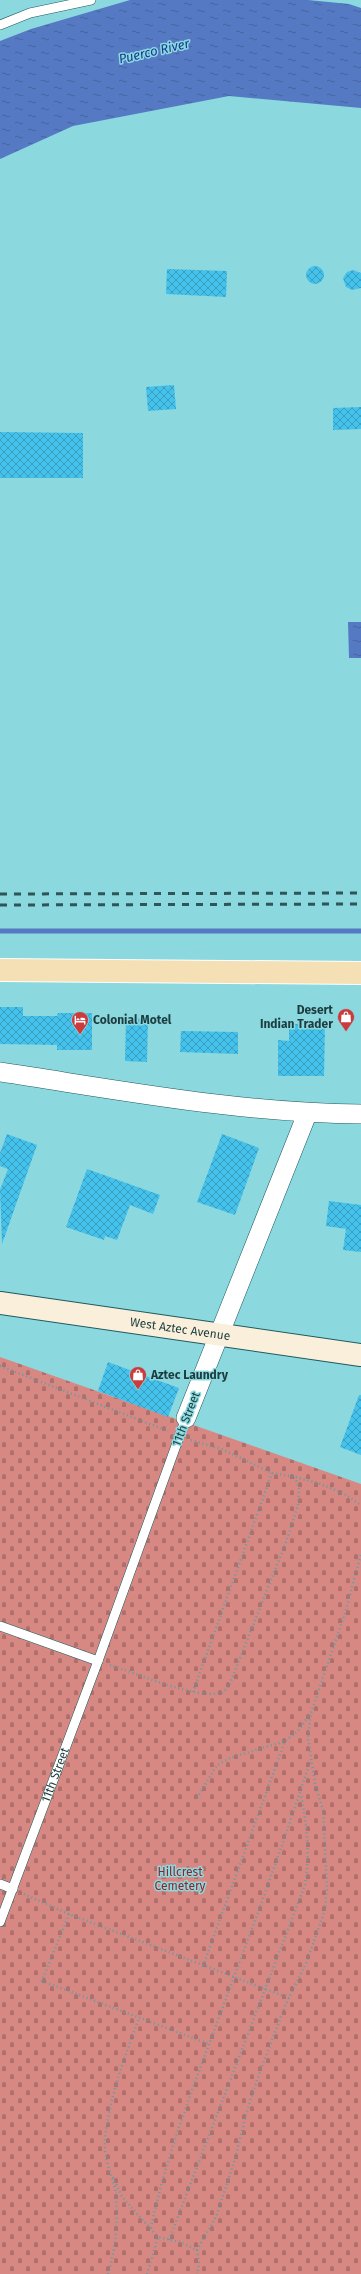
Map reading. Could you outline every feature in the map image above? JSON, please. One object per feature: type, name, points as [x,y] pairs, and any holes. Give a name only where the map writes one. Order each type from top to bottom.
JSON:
[{"type":"main road","points":[[0,970],[361,973]]},
{"type":"main road","name":"West Aztec Avenue","points":[[0,1303],[361,1355]]},
{"type":"street","points":[[0,1072],[183,1100],[307,1114],[361,1114]]},
{"type":"street","name":"11th Street","points":[[186,1418],[307,1114]]},
{"type":"lane","points":[[0,25],[30,13],[91,0]]},
{"type":"lane","name":"11th Street","points":[[0,1922],[98,1661],[186,1418]]},
{"type":"lane","points":[[0,1626],[98,1661]]},
{"type":"lane","points":[[0,1884],[13,1889]]},
{"type":"path","points":[[192,1692],[272,1473]]},
{"type":"path","points":[[98,1661],[192,1692],[221,1693],[229,1686],[283,1549],[298,1505],[299,1488],[295,1477]]},
{"type":"path","points":[[197,2274],[199,2264],[197,2250],[216,2217],[235,2159],[247,2110],[289,1998],[307,1961],[325,1910],[327,1886],[323,1810],[311,1761],[308,1738],[311,1713],[346,1610],[361,1554]]},
{"type":"path","points":[[197,1798],[217,1765],[230,1758],[285,1741],[298,1731],[311,1713]]},
{"type":"path","points":[[203,1966],[285,1741]]},
{"type":"path","points":[[151,2228],[174,2141],[311,1761]]},
{"type":"path","points":[[169,2240],[267,1989],[305,1885],[308,1864],[308,1832],[300,1792]]},
{"type":"path","points":[[13,1889],[69,1914],[289,1998]]},
{"type":"path","points":[[69,1914],[42,1981],[209,2044]]},
{"type":"path","points":[[108,2274],[113,2256],[115,2236],[115,2190],[104,2143],[109,2118],[139,2018]]},
{"type":"path","points":[[111,2170],[122,2197],[158,2237],[180,2242],[197,2250]]},
{"type":"path","points":[[147,2274],[158,2237]]},
{"type":"green space","name":"Hillcrest Cemetery","points":[[0,1357],[361,1484],[361,2274],[0,2274]]},
{"type":"water","name":"Puerco River","points":[[130,0],[308,0],[349,4],[361,8],[361,108],[229,96],[73,126],[0,159],[0,41],[31,29]]},
{"type":"water","points":[[348,622],[361,622],[361,658],[349,658]]},
{"type":"building","points":[[315,266],[321,269],[324,275],[321,281],[315,284],[309,281],[306,275],[309,269]]},
{"type":"building","points":[[167,269],[227,271],[226,297],[166,294]]},
{"type":"building","points":[[353,270],[361,273],[361,288],[352,290],[346,287],[343,278],[347,272]]},
{"type":"building","points":[[174,385],[176,409],[148,411],[146,387]]},
{"type":"building","points":[[361,407],[361,429],[333,430],[333,408]]},
{"type":"building","points":[[0,432],[83,433],[83,478],[0,478]]},
{"type":"building","points":[[0,1007],[23,1007],[23,1016],[57,1016],[58,1013],[92,1013],[92,1050],[57,1050],[57,1045],[0,1044]]},
{"type":"building","points":[[126,1018],[148,1019],[147,1062],[125,1061]]},
{"type":"building","points":[[289,1024],[325,1024],[324,1076],[278,1076],[278,1040],[289,1041]]},
{"type":"building","points":[[181,1031],[238,1032],[238,1054],[180,1052]]},
{"type":"building","points":[[7,1134],[37,1145],[2,1244],[0,1190],[8,1169],[0,1166],[0,1153]]},
{"type":"building","points":[[222,1134],[259,1148],[235,1215],[197,1202]]},
{"type":"building","points":[[87,1169],[160,1195],[153,1214],[130,1205],[117,1240],[105,1236],[104,1240],[66,1227]]},
{"type":"building","points":[[329,1201],[361,1205],[361,1252],[343,1250],[346,1229],[326,1226]]},
{"type":"building","name":"Aztec Laundry","points":[[108,1362],[179,1388],[168,1417],[98,1391]]},
{"type":"building","points":[[359,1395],[361,1395],[361,1455],[340,1447]]},
{"type":"waterway","points":[[0,931],[361,931]]},
{"type":"railway","points":[[0,894],[361,893]]},
{"type":"railway","points":[[0,905],[361,904]]},
{"type":"place","name":"Desert Indian Trader","points":[[346,1032]]},
{"type":"place","name":"Colonial Motel","points":[[80,1035]]},
{"type":"place","name":"Aztec Laundry","points":[[138,1390]]}]
